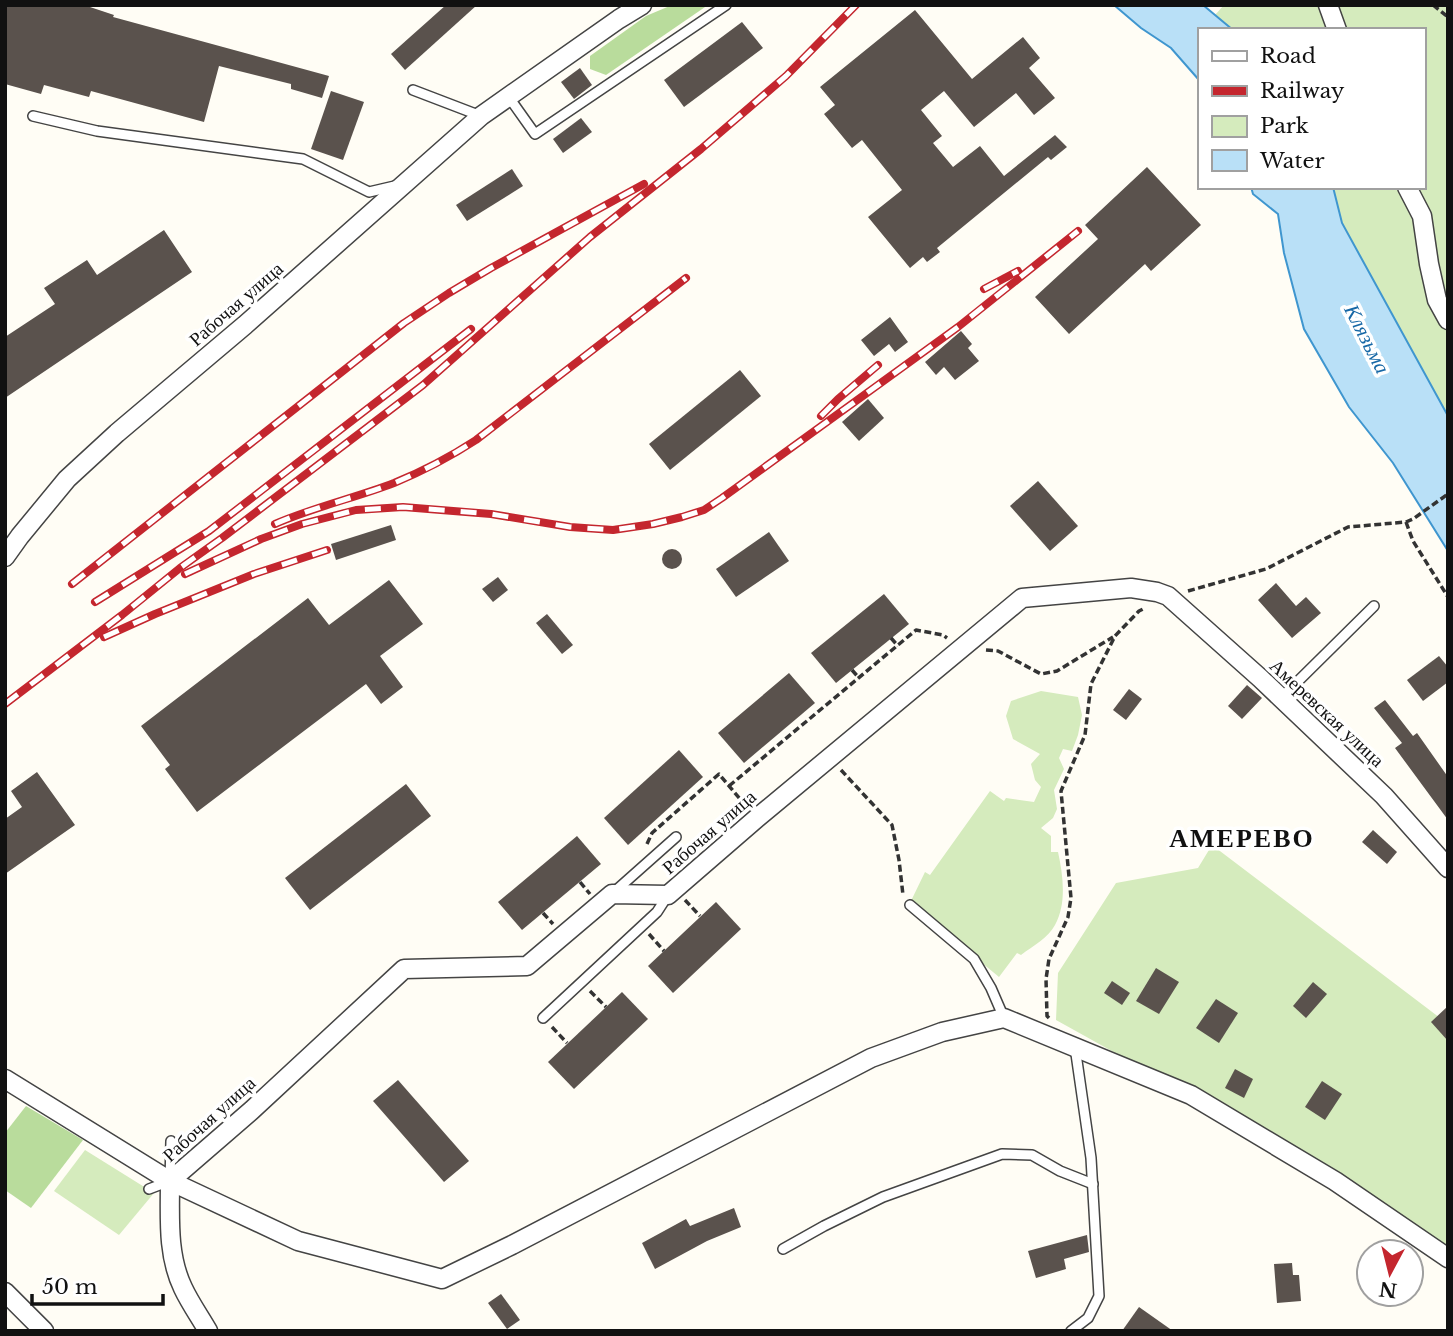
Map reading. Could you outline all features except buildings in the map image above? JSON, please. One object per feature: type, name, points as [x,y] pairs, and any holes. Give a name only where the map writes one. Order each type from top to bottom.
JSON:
[{"type":"street","name":"Рабочая улица","points":[[5,557],[13,538],[67,479],[481,116],[642,5]]},
{"type":"street","points":[[1328,5],[1336,28]]},
{"type":"street","points":[[1408,189],[1422,216],[1437,300],[1448,320]]},
{"type":"street","name":"Рабочая улица","points":[[5,1079],[170,1181],[398,980],[404,969],[527,966],[612,894],[668,895],[1022,598],[1131,588],[1168,596]]},
{"type":"street","name":"Амеревская улица","points":[[1168,596],[1384,796],[1448,868]]},
{"type":"street","points":[[208,1331],[183,1287],[174,1261],[170,1237],[170,1181],[298,1241],[442,1279],[871,1058],[942,1031],[1004,1018],[1191,1095],[1335,1181],[1448,1258]]},
{"type":"street","points":[[5,1292],[44,1331]]},
{"type":"lane","points":[[508,96],[535,134],[726,5]]},
{"type":"lane","points":[[413,90],[481,116]]},
{"type":"lane","points":[[33,116],[97,131],[303,159],[369,192],[404,184]]},
{"type":"lane","points":[[1281,698],[1374,606]]},
{"type":"lane","points":[[612,894],[676,838]]},
{"type":"lane","points":[[543,1018],[657,912],[668,895]]},
{"type":"lane","points":[[910,905],[974,959],[1004,1018]]},
{"type":"lane","points":[[1071,1331],[1088,1318],[1098,1296],[1091,1158],[1075,1047]]},
{"type":"lane","points":[[149,1189],[170,1181],[172,1142]]},
{"type":"lane","points":[[783,1249],[883,1197],[1002,1154],[1032,1155],[1060,1171],[1093,1184]]},
{"type":"path","points":[[1433,5],[1448,17]]},
{"type":"path","points":[[729,786],[916,630],[943,635],[961,649],[998,651],[1041,674],[1057,671],[1115,636],[1139,611],[1168,596],[1266,569],[1348,527],[1406,522],[1448,494]]},
{"type":"path","points":[[1406,522],[1413,541],[1448,597]]},
{"type":"path","points":[[1075,1047],[1048,1016],[1047,1004],[1046,979],[1049,959],[1068,917],[1071,898],[1061,791],[1085,735],[1091,684],[1115,636]]},
{"type":"path","points":[[891,638],[898,646]]},
{"type":"path","points":[[852,670],[859,678]]},
{"type":"path","points":[[797,718],[803,724]]},
{"type":"path","points":[[760,750],[765,756]]},
{"type":"path","points":[[830,758],[892,825],[903,895],[910,905]]},
{"type":"path","points":[[683,795],[688,800]]},
{"type":"path","points":[[647,828],[652,833]]},
{"type":"path","points":[[580,882],[591,895]]},
{"type":"path","points":[[543,913],[554,926]]},
{"type":"path","points":[[642,926],[664,951]]},
{"type":"path","points":[[582,982],[606,1007]]},
{"type":"path","points":[[543,1018],[567,1043]]},
{"type":"green space","points":[[672,5],[708,5],[606,75],[590,69],[590,56],[646,16]]},
{"type":"green space","points":[[1224,5],[1448,5],[1448,416],[1342,223],[1334,189],[1425,189],[1425,28],[1231,28],[1215,15]]},
{"type":"green space","points":[[1041,691],[1078,697],[1082,715],[1072,751],[1063,749],[1059,758],[1064,769],[1054,790],[1057,809],[1053,818],[1041,828],[1051,836],[1051,852],[1058,852],[1063,898],[1059,916],[1049,933],[1021,955],[1017,953],[999,977],[910,903],[925,872],[930,875],[990,791],[1004,801],[1006,798],[1034,802],[1041,787],[1035,780],[1031,764],[1040,754],[1013,739],[1006,716],[1011,701]]},
{"type":"green space","points":[[1212,845],[1448,1024],[1448,1258],[1425,1243],[1425,1238],[1416,1238],[1191,1095],[1056,1020],[1058,973],[1116,883],[1198,868]]},
{"type":"green space","points":[[26,1106],[83,1140],[31,1208],[5,1190],[5,1133]]},
{"type":"green space","points":[[85,1150],[154,1193],[119,1235],[54,1191]]},
{"type":"water","points":[[1114,5],[1203,5],[1231,28],[1198,28],[1198,79],[1171,48],[1141,28]]},
{"type":"water","name":"Клязьма","points":[[1252,189],[1334,189],[1342,223],[1448,416],[1448,551],[1393,463],[1349,407],[1304,329],[1284,253],[1278,214],[1253,194]]},
{"type":"railway","points":[[5,704],[423,385],[590,237],[701,149],[786,76],[856,5]]},
{"type":"railway","points":[[72,584],[404,323],[491,268],[644,184]]},
{"type":"railway","points":[[185,574],[261,539],[302,524],[356,510],[403,507],[491,514],[570,527],[613,530],[653,524],[704,510],[958,327],[1078,231]]},
{"type":"railway","points":[[984,289],[1018,271]]},
{"type":"railway","points":[[275,524],[394,483],[456,452],[476,440],[686,278]]},
{"type":"railway","points":[[95,602],[209,531],[471,329]]},
{"type":"railway","points":[[821,416],[878,365]]},
{"type":"railway","points":[[104,637],[254,574],[327,550]]},
{"type":"district","name":"АМЕРЕВО","points":[[1242,838]]}]
